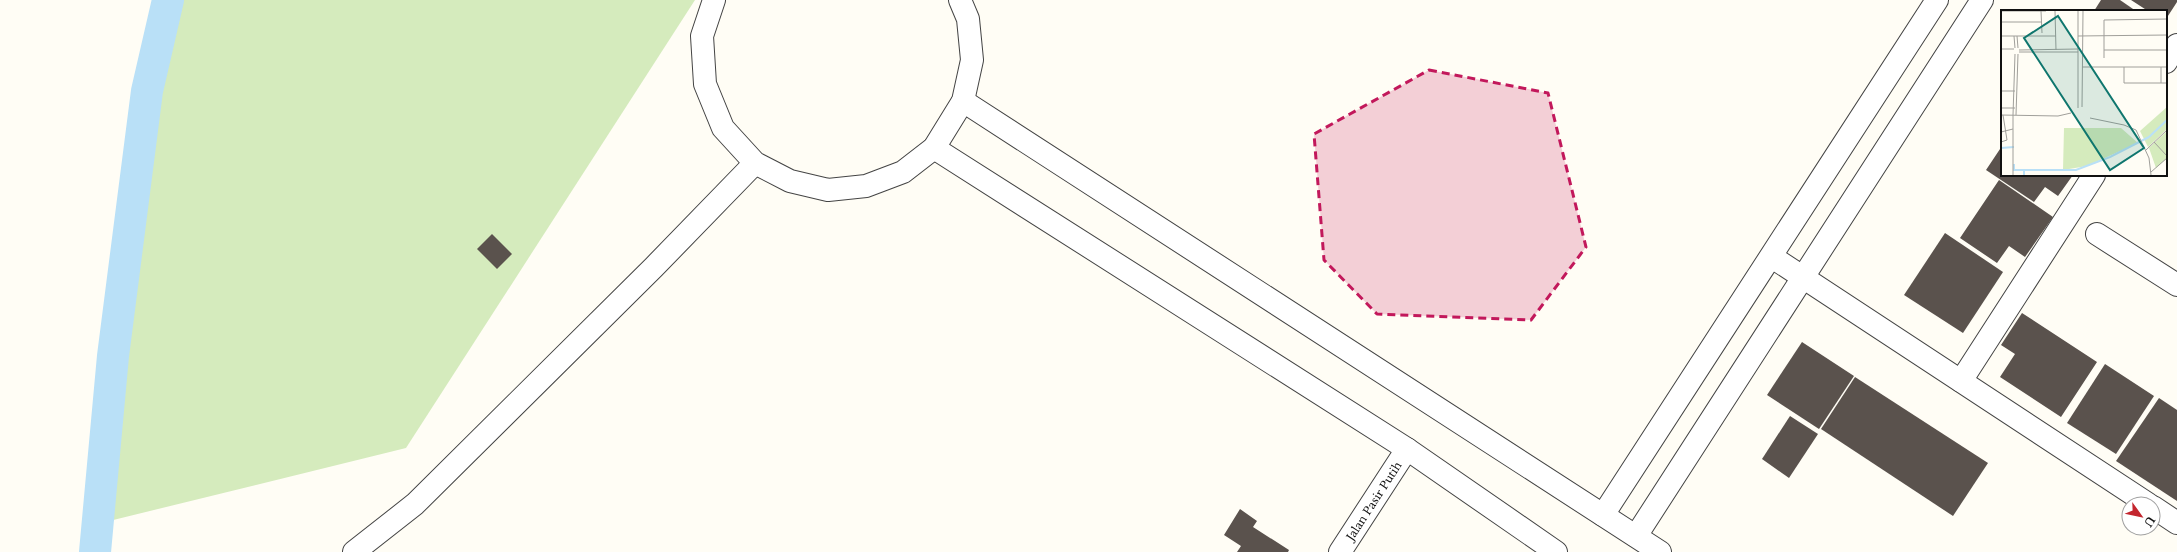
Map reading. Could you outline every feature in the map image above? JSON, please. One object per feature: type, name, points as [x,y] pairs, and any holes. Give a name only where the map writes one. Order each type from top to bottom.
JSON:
[{"type":"street","points":[[714,0],[702,36],[705,84],[723,128],[755,163],[790,182],[828,190],[866,186],[903,172],[934,148],[963,101],[972,60],[968,19],[960,0]]},
{"type":"street","points":[[1603,515],[1772,257],[1937,0]]},
{"type":"street","points":[[1636,536],[1982,0]]},
{"type":"street","points":[[2167,60],[2177,45]]},
{"type":"street","points":[[963,101],[1660,552]]},
{"type":"street","points":[[934,148],[1407,449],[1556,552]]},
{"type":"street","points":[[354,552],[415,504],[654,267],[755,163]]},
{"type":"street","points":[[1961,381],[2093,176]]},
{"type":"street","points":[[2097,234],[2177,285]]},
{"type":"street","points":[[1772,257],[2136,496]]},
{"type":"street","name":"Jalan Pasir Putih","points":[[1340,552],[1407,449]]},
{"type":"street","points":[[2161,512],[2177,523]]},
{"type":"highlighted area","points":[[1429,70],[1548,93],[1586,247],[1531,320],[1377,314],[1324,260],[1314,134]]},
{"type":"green space","points":[[168,0],[695,0],[406,448],[97,524],[113,356],[147,91]]},
{"type":"building","points":[[2101,0],[2120,0],[2135,10],[2095,10]]},
{"type":"building","points":[[2131,0],[2177,0],[2167,17],[2167,10],[2146,10]]},
{"type":"building","points":[[2001,148],[2001,176],[2072,176],[2058,196],[2045,187],[2034,202],[1986,170]]},
{"type":"building","points":[[1999,180],[2053,217],[2025,257],[2009,246],[1997,263],[1960,238]]},
{"type":"building","points":[[1945,233],[2003,272],[1963,333],[1904,295]]},
{"type":"building","points":[[492,234],[512,254],[497,269],[477,249]]},
{"type":"building","points":[[2022,313],[2097,362],[2061,417],[2000,377],[2015,354],[2001,345]]},
{"type":"building","points":[[1802,342],[1854,376],[1819,429],[1767,395]]},
{"type":"building","points":[[2105,364],[2154,396],[2116,454],[2067,423]]},
{"type":"building","points":[[1855,377],[1988,463],[1953,516],[1821,429]]},
{"type":"building","points":[[2159,398],[2177,410],[2177,501],[2116,461]]},
{"type":"building","points":[[1790,416],[1818,434],[1789,478],[1762,459]]},
{"type":"building","points":[[1240,509],[1257,521],[1253,527],[1289,550],[1288,552],[1237,552],[1241,546],[1224,535]]},
{"type":"waterway","points":[[95,552],[113,356],[147,91],[168,0]]}]
